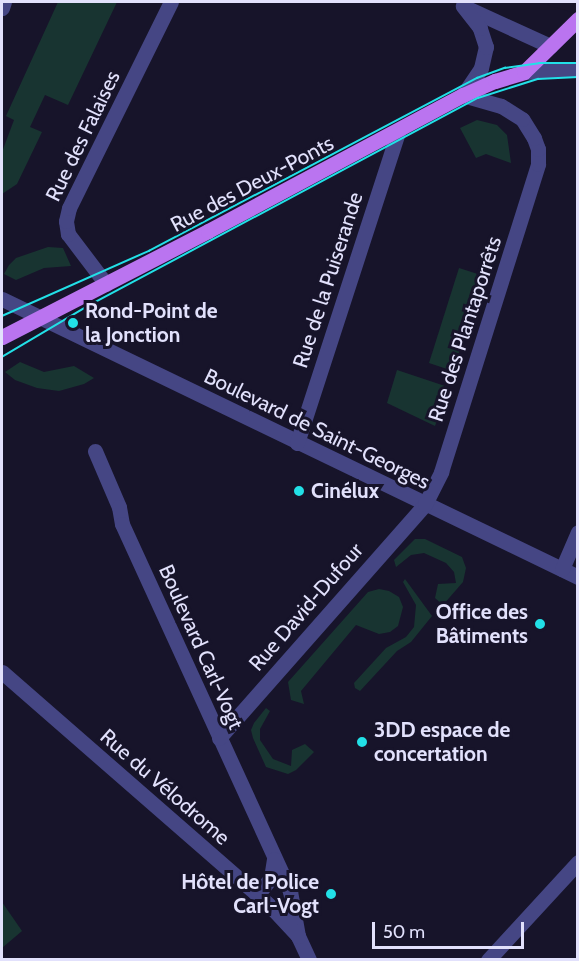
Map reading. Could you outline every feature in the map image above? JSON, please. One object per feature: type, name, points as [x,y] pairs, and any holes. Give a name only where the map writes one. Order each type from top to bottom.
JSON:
[{"type":"main road","points":[[524,72],[575,21]]},
{"type":"main road","name":"Rue des Deux-Ponts","points":[[2,337],[463,95],[495,81],[524,72]]},
{"type":"street","points":[[2,8],[4,2]]},
{"type":"street","name":"Rue des Falaises","points":[[106,284],[75,246],[66,221],[69,208],[171,2]]},
{"type":"street","points":[[458,4],[550,46]]},
{"type":"street","points":[[458,4],[480,28],[486,47],[481,68],[463,95]]},
{"type":"street","points":[[524,72],[578,69]]},
{"type":"street","name":"Rue des Plantaporrêts","points":[[425,504],[441,472],[538,165],[538,149],[522,119],[501,106],[463,95]]},
{"type":"street","name":"Rue de la Puiserande","points":[[297,443],[399,130]]},
{"type":"street","name":"Boulevard de Saint-Georges","points":[[2,298],[297,443],[578,577]]},
{"type":"street","name":"Boulevard Carl-Vogt","points":[[94,451],[119,507],[122,524],[290,891],[298,936],[309,960]]},
{"type":"street","name":"Rue David-Dufour","points":[[219,738],[425,504]]},
{"type":"street","points":[[562,569],[578,532]]},
{"type":"street","name":"Rue du Vélodrome","points":[[2,672],[257,895],[298,936]]},
{"type":"street","points":[[257,895],[271,878],[274,859]]},
{"type":"street","points":[[488,960],[578,862]]},
{"type":"green space","points":[[58,2],[117,2],[68,105],[45,95],[30,127],[42,132],[17,184],[2,194],[2,152],[14,120],[6,116]]},
{"type":"green space","points":[[477,120],[497,125],[507,135],[511,163],[486,154],[476,158],[460,128]]},
{"type":"green space","points":[[48,247],[63,248],[71,266],[44,268],[16,280],[4,274],[16,258]]},
{"type":"green space","points":[[459,268],[484,276],[453,371],[429,363]]},
{"type":"green space","points":[[20,362],[44,372],[74,366],[94,378],[84,384],[59,391],[37,388],[15,380],[5,372]]},
{"type":"green space","points":[[397,370],[448,387],[435,426],[387,403]]},
{"type":"green space","points":[[415,539],[425,539],[462,557],[466,568],[463,582],[443,605],[435,598],[438,584],[456,583],[454,572],[446,563],[424,553],[411,555],[396,567],[394,560]]},
{"type":"green space","points":[[405,579],[432,616],[411,642],[397,651],[360,691],[355,688],[354,683],[386,648],[406,637],[414,627],[416,605],[403,582]]},
{"type":"green space","points":[[379,589],[389,591],[399,597],[403,607],[398,626],[390,632],[379,634],[356,625],[301,691],[304,704],[291,700],[288,682],[368,592]]},
{"type":"green space","points":[[266,708],[270,711],[260,729],[260,740],[273,759],[291,766],[292,750],[305,744],[314,752],[296,770],[288,774],[266,767],[253,738],[251,730],[254,723]]},
{"type":"green space","points":[[2,902],[22,931],[2,948]]},
{"type":"pier","points":[[551,2],[578,2],[578,14],[547,5]]},
{"type":"tram line","points":[[2,316],[149,251],[477,78],[505,68],[539,63],[578,63]]},
{"type":"tram line","points":[[2,357],[88,306],[478,98],[538,79],[578,77]]},
{"type":"place","name":"Rond-Point de la Jonction","points":[[73,323]]},
{"type":"place","name":"Cinélux","points":[[299,491]]},
{"type":"place","name":"Office des Bâtiments","points":[[540,624]]},
{"type":"place","name":"3DD espace de concertation","points":[[362,742]]},
{"type":"place","name":"Hôtel de Police Carl-Vogt","points":[[331,894]]}]
